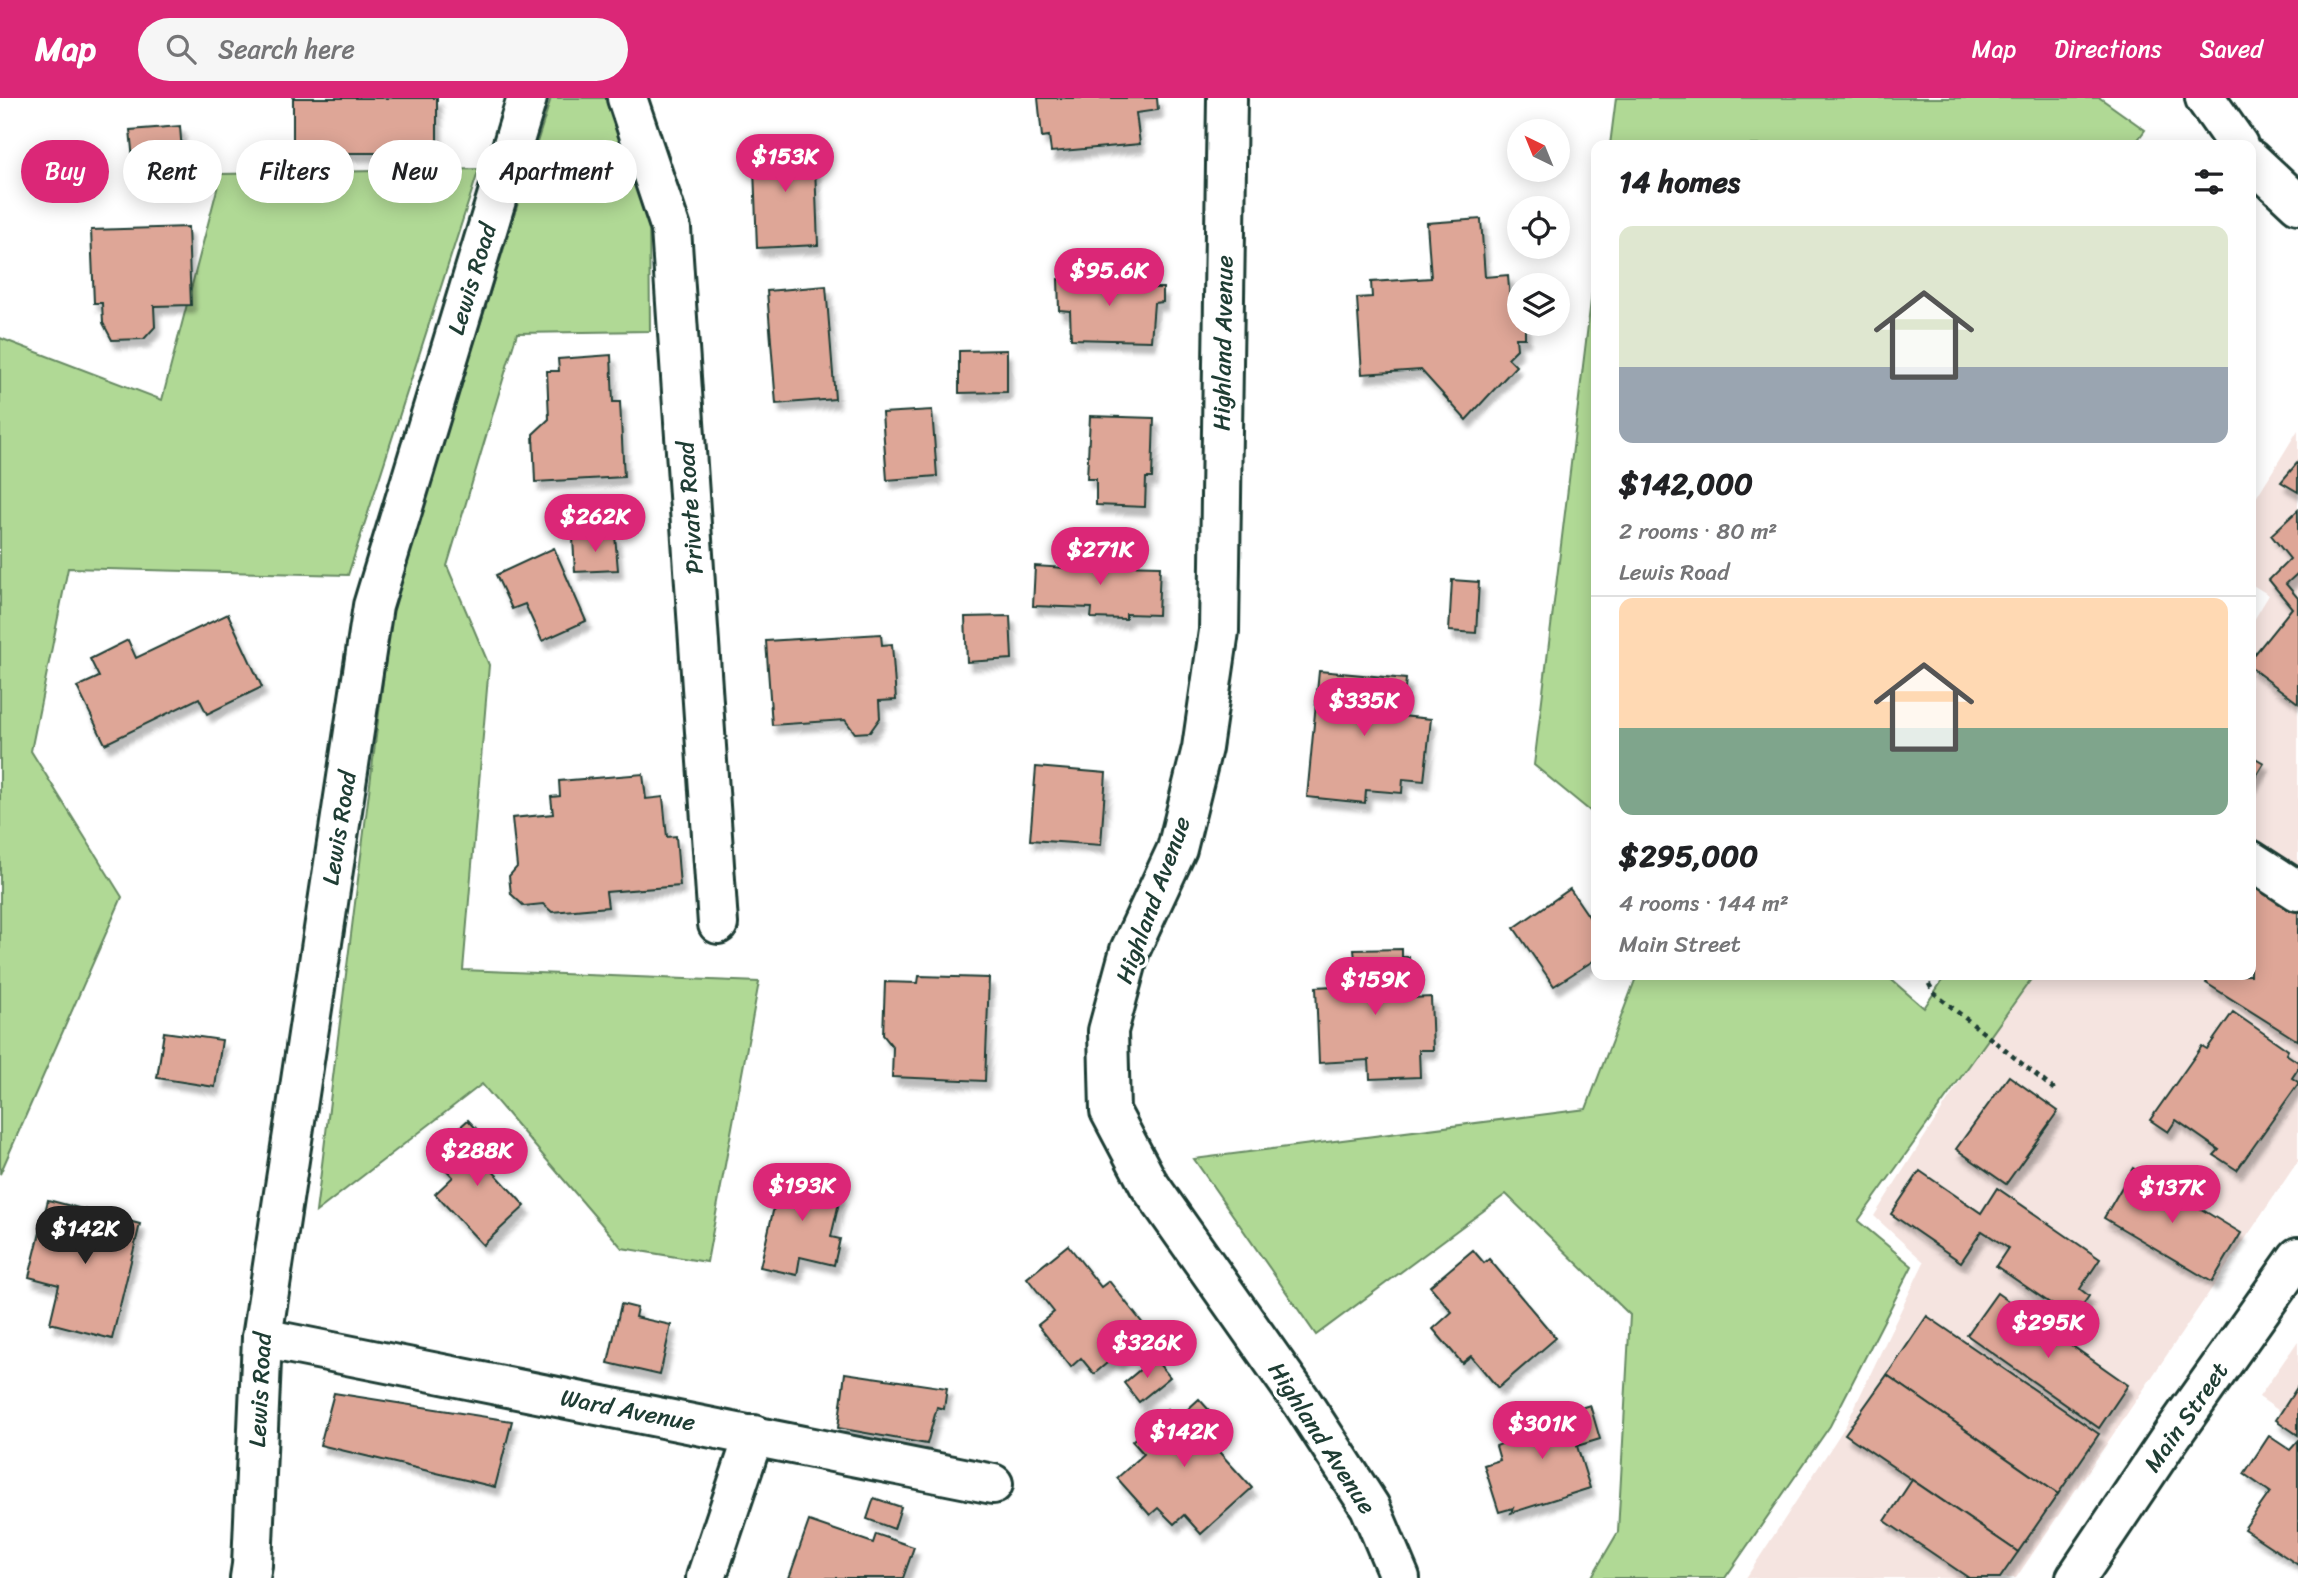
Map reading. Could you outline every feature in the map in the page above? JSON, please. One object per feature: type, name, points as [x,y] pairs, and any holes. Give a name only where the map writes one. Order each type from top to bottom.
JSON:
[{"type":"street","name":"Lewis Road","points":[[250,1578],[262,1338],[373,606],[527,98]]},
{"type":"street","name":"Private Road","points":[[627,98],[671,229],[718,924]]},
{"type":"street","name":"Highland Avenue","points":[[1227,98],[1219,631],[1202,748],[1178,849],[1130,950],[1108,1031],[1110,1111],[1148,1183],[1302,1402],[1370,1507],[1399,1578]]},
{"type":"street","points":[[2205,98],[2234,140]]},
{"type":"street","points":[[2256,165],[2298,204]]},
{"type":"street","points":[[2256,864],[2298,891]]},
{"type":"street","name":"Main Street","points":[[2076,1578],[2172,1435],[2298,1257]]},
{"type":"street","name":"Ward Avenue","points":[[262,1338],[993,1484]]},
{"type":"street","points":[[706,1578],[754,1435]]},
{"type":"path","points":[[1927,980],[1934,993],[2056,1091]]},
{"type":"shaded area","points":[[2298,430],[2298,1161],[2016,1578],[1746,1578],[1846,1425],[1924,1262],[1874,1216],[2025,980],[2256,980],[2256,617],[2269,595],[2256,587],[2256,498]]},
{"type":"shaded area","points":[[2298,1341],[2298,1424],[2259,1397]]},
{"type":"green space","points":[[551,98],[611,98],[625,140],[538,140]]},
{"type":"green space","points":[[1616,98],[2100,98],[2145,130],[2138,140],[1611,140]]},
{"type":"green space","points":[[462,169],[476,169],[476,178],[348,575],[68,568],[31,751],[122,897],[0,1174],[0,338],[162,400],[213,203],[222,203],[222,174],[236,174],[236,203],[354,203],[354,171],[368,171],[368,203],[462,203]]},
{"type":"green space","points":[[637,175],[649,211],[650,331],[517,333],[447,566],[489,665],[463,970],[759,982],[707,1262],[622,1248],[482,1084],[316,1212],[393,602],[518,203],[637,203]]},
{"type":"green space","points":[[1591,301],[1591,812],[1534,765]]},
{"type":"green space","points":[[1635,980],[1892,980],[1924,1008],[1943,980],[2030,980],[1858,1221],[1912,1266],[1830,1426],[1725,1578],[1591,1578],[1618,1532],[1630,1315],[1506,1194],[1316,1335],[1194,1159],[1586,1109]]},
{"type":"building","points":[[293,98],[437,98],[437,140],[368,140],[368,153],[354,153],[354,140],[293,140]]},
{"type":"building","points":[[1038,98],[1157,98],[1158,110],[1136,113],[1140,144],[1051,152],[1049,136],[1042,137]]},
{"type":"building","points":[[180,126],[181,140],[131,140],[130,130]]},
{"type":"building","points":[[814,140],[818,245],[757,248],[753,142]]},
{"type":"building","points":[[1481,219],[1485,277],[1507,275],[1507,336],[1525,336],[1516,338],[1517,349],[1508,358],[1516,366],[1466,420],[1421,370],[1362,374],[1357,298],[1372,297],[1371,282],[1431,278],[1427,223]]},
{"type":"building","points":[[188,227],[191,305],[154,306],[155,327],[144,339],[112,340],[103,323],[102,303],[94,303],[91,230]]},
{"type":"building","points":[[1145,278],[1146,288],[1163,288],[1163,302],[1154,303],[1151,341],[1071,339],[1070,311],[1059,310],[1058,279]]},
{"type":"building","points":[[826,286],[835,399],[776,404],[767,291]]},
{"type":"building","points":[[1007,350],[1007,392],[959,393],[959,351]]},
{"type":"building","points":[[611,355],[613,402],[620,402],[624,477],[535,482],[533,434],[549,419],[547,371],[559,371],[558,359]]},
{"type":"building","points":[[932,410],[937,476],[887,480],[882,413]]},
{"type":"building","points":[[1090,416],[1154,418],[1152,478],[1146,478],[1145,507],[1096,505],[1096,479],[1087,479]]},
{"type":"building","points":[[2298,462],[2298,492],[2281,482]]},
{"type":"building","points":[[2298,510],[2298,573],[2286,584],[2298,598],[2298,703],[2256,672],[2256,653],[2292,608],[2269,580],[2290,559],[2271,535]]},
{"type":"building","points":[[615,535],[618,570],[575,572],[573,539]]},
{"type":"building","points":[[554,548],[586,621],[542,641],[525,604],[512,609],[496,575]]},
{"type":"building","points":[[1096,556],[1122,557],[1122,565],[1160,566],[1158,615],[1126,614],[1126,619],[1091,618],[1092,608],[1033,606],[1035,566],[1066,568],[1066,559],[1096,561]]},
{"type":"building","points":[[1452,580],[1479,582],[1476,633],[1449,631]]},
{"type":"building","points":[[228,614],[262,687],[207,714],[199,698],[105,744],[77,687],[99,677],[90,659],[128,640],[136,658]]},
{"type":"building","points":[[1010,616],[1012,659],[967,662],[965,617]]},
{"type":"building","points":[[881,634],[882,645],[892,644],[896,700],[879,701],[880,718],[870,732],[855,733],[845,720],[772,725],[766,641]]},
{"type":"building","points":[[1319,671],[1406,679],[1402,716],[1431,719],[1424,781],[1403,779],[1402,793],[1366,790],[1365,803],[1307,797]]},
{"type":"building","points":[[2256,758],[2264,763],[2256,776]]},
{"type":"building","points":[[1036,767],[1106,773],[1101,845],[1030,840]]},
{"type":"building","points":[[643,774],[646,799],[663,797],[667,837],[676,836],[680,886],[606,892],[608,907],[552,912],[543,904],[524,906],[511,894],[509,876],[517,867],[512,818],[553,814],[551,797],[560,796],[559,781]]},
{"type":"building","points":[[2262,875],[2298,897],[2298,1041],[2206,983],[2208,980],[2256,980],[2256,884]]},
{"type":"building","points":[[1570,889],[1591,920],[1591,962],[1554,986],[1514,928]]},
{"type":"building","points":[[1402,949],[1402,957],[1409,957],[1411,998],[1431,997],[1433,1050],[1419,1050],[1420,1077],[1370,1079],[1369,1060],[1319,1063],[1316,987],[1351,985],[1350,960],[1355,959],[1354,950]]},
{"type":"building","points":[[919,976],[989,978],[985,1081],[892,1077],[893,1047],[883,1035],[885,982],[918,983]]},
{"type":"building","points":[[2233,1012],[2288,1050],[2286,1054],[2298,1062],[2298,1069],[2292,1078],[2298,1084],[2237,1170],[2214,1155],[2219,1150],[2176,1120],[2168,1132],[2150,1120],[2202,1046],[2207,1049]]},
{"type":"building","points":[[164,1032],[222,1040],[215,1087],[157,1078]]},
{"type":"building","points":[[2009,1076],[2058,1111],[2006,1184],[1956,1149]]},
{"type":"building","points":[[468,1120],[490,1143],[477,1154],[525,1206],[483,1245],[435,1194],[453,1177],[441,1164],[462,1145],[452,1134]]},
{"type":"building","points":[[788,1166],[826,1175],[823,1190],[841,1194],[831,1237],[840,1239],[834,1265],[800,1257],[797,1275],[760,1267],[781,1177],[785,1178]]},
{"type":"building","points":[[2133,1168],[2241,1233],[2212,1282],[2104,1218]]},
{"type":"building","points":[[1920,1171],[1981,1213],[1997,1188],[2100,1259],[2080,1289],[2089,1296],[2073,1319],[1996,1266],[2008,1248],[1982,1231],[1961,1262],[1891,1214]]},
{"type":"building","points":[[48,1200],[140,1224],[112,1339],[50,1323],[59,1285],[29,1277]]},
{"type":"building","points":[[1068,1245],[1101,1287],[1109,1281],[1152,1335],[1117,1362],[1113,1358],[1094,1374],[1081,1358],[1071,1367],[1038,1325],[1054,1312],[1027,1278]]},
{"type":"building","points":[[1473,1250],[1484,1263],[1489,1259],[1556,1338],[1498,1388],[1471,1356],[1462,1363],[1433,1329],[1452,1312],[1430,1286]]},
{"type":"building","points":[[1997,1293],[2128,1385],[2099,1428],[1967,1335]]},
{"type":"building","points":[[621,1304],[637,1308],[635,1317],[671,1325],[660,1375],[608,1363]]},
{"type":"building","points":[[1927,1316],[2099,1434],[2058,1494],[1887,1375]]},
{"type":"building","points":[[1154,1358],[1170,1377],[1139,1402],[1124,1383]]},
{"type":"building","points":[[845,1373],[947,1388],[944,1409],[937,1407],[927,1444],[838,1428]]},
{"type":"building","points":[[1887,1375],[2058,1494],[2018,1552],[1845,1434]]},
{"type":"building","points":[[2298,1386],[2298,1435],[2276,1420]]},
{"type":"building","points":[[334,1393],[512,1421],[495,1487],[320,1445]]},
{"type":"building","points":[[1199,1399],[1227,1430],[1211,1443],[1252,1488],[1201,1534],[1184,1515],[1174,1524],[1158,1508],[1150,1515],[1117,1478],[1144,1454],[1132,1441],[1167,1409],[1176,1420]]},
{"type":"building","points":[[1590,1405],[1600,1439],[1577,1446],[1590,1488],[1511,1513],[1513,1508],[1499,1512],[1484,1465],[1500,1460],[1496,1446],[1509,1441],[1506,1431]]},
{"type":"building","points":[[2269,1436],[2290,1450],[2298,1441],[2298,1565],[2244,1529],[2270,1492],[2244,1474]]},
{"type":"building","points":[[1912,1480],[2018,1552],[2000,1578],[1969,1578],[1885,1521]]},
{"type":"building","points":[[874,1498],[901,1507],[894,1529],[867,1519]]},
{"type":"building","points":[[809,1521],[873,1543],[876,1534],[914,1547],[903,1578],[789,1578]]}]
